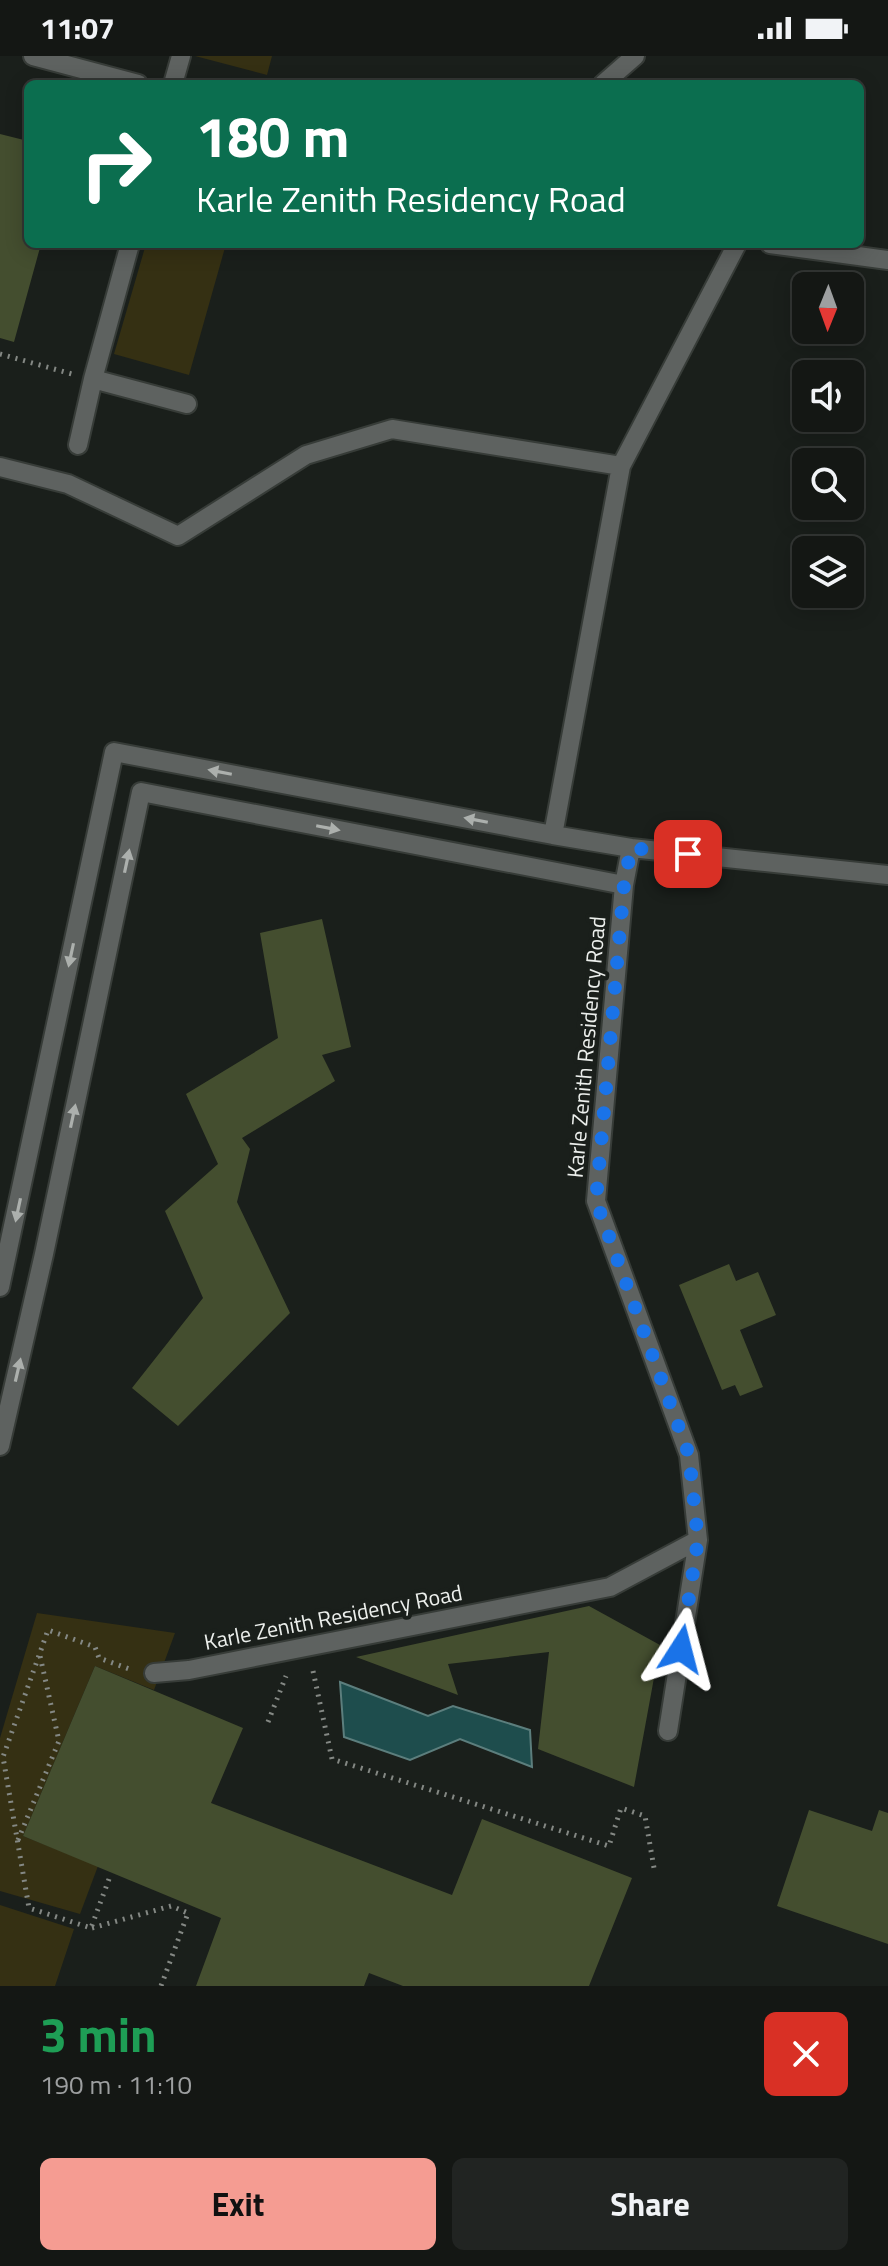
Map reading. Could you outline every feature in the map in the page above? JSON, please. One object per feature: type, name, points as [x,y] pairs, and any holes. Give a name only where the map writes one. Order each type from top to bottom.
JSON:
[{"type":"lane","points":[[33,56],[123,80]]},
{"type":"lane","points":[[174,80],[181,56]]},
{"type":"lane","points":[[608,80],[635,56]]},
{"type":"lane","points":[[78,445],[129,248]]},
{"type":"lane","points":[[553,835],[621,466],[735,248]]},
{"type":"lane","points":[[800,248],[888,260]]},
{"type":"lane","points":[[93,379],[187,404]]},
{"type":"lane","points":[[0,467],[68,484],[178,536],[306,455],[392,429],[621,466]]},
{"type":"lane","points":[[0,1287],[5,1244],[114,752],[631,848],[888,875]]},
{"type":"lane","points":[[0,1446],[44,1254],[141,792],[624,885]]},
{"type":"lane","name":"Karle Zenith Residency Road","points":[[631,848],[624,885],[596,1201],[689,1455],[698,1540],[668,1731]]},
{"type":"lane","points":[[5,1244],[44,1254]]},
{"type":"lane","name":"Karle Zenith Residency Road","points":[[154,1673],[189,1670],[610,1587],[698,1540]]},
{"type":"path","points":[[0,354],[93,379]]},
{"type":"path","points":[[154,1673],[138,1666],[132,1670],[99,1658],[95,1647],[48,1630],[3,1757],[29,1908],[91,1928],[171,1906],[188,1913],[161,1986]]},
{"type":"path","points":[[268,1722],[302,1648]]},
{"type":"path","points":[[302,1648],[332,1759],[609,1846],[621,1808],[645,1816],[654,1868]]},
{"type":"path","points":[[18,1841],[59,1741],[40,1653]]},
{"type":"path","points":[[91,1928],[109,1879]]},
{"type":"shaded area","points":[[195,56],[272,56],[267,75]]},
{"type":"shaded area","points":[[145,248],[225,248],[189,375],[114,354]]},
{"type":"shaded area","points":[[37,1613],[175,1633],[154,1690],[95,1666],[23,1836],[98,1866],[80,1914],[0,1891],[0,1738]]},
{"type":"shaded area","points":[[0,1905],[74,1929],[55,1986],[0,1986]]},
{"type":"water","points":[[340,1682],[428,1716],[453,1706],[530,1730],[532,1767],[460,1739],[410,1760],[344,1737]]},
{"type":"building","points":[[0,134],[24,140],[24,248],[40,248],[14,342],[0,338]]},
{"type":"building","points":[[322,919],[351,1047],[322,1055],[335,1081],[242,1138],[250,1149],[237,1202],[290,1313],[178,1426],[132,1388],[203,1298],[165,1211],[218,1164],[186,1094],[278,1038],[260,933]]},
{"type":"building","points":[[729,1264],[736,1281],[758,1272],[776,1315],[740,1330],[763,1387],[740,1396],[735,1385],[722,1390],[679,1285]]},
{"type":"building","points":[[589,1606],[660,1645],[634,1787],[538,1749],[549,1652],[448,1664],[458,1695],[356,1657]]},
{"type":"building","points":[[95,1666],[243,1728],[211,1803],[452,1895],[482,1819],[632,1878],[589,1986],[403,1986],[369,1973],[364,1986],[196,1986],[221,1918],[23,1836]]},
{"type":"building","points":[[809,1810],[872,1831],[879,1810],[888,1813],[888,1944],[777,1906]]},
{"type":"route","points":[[681,1649],[698,1540],[689,1455],[596,1201],[624,885],[631,848],[688,854]]}]
